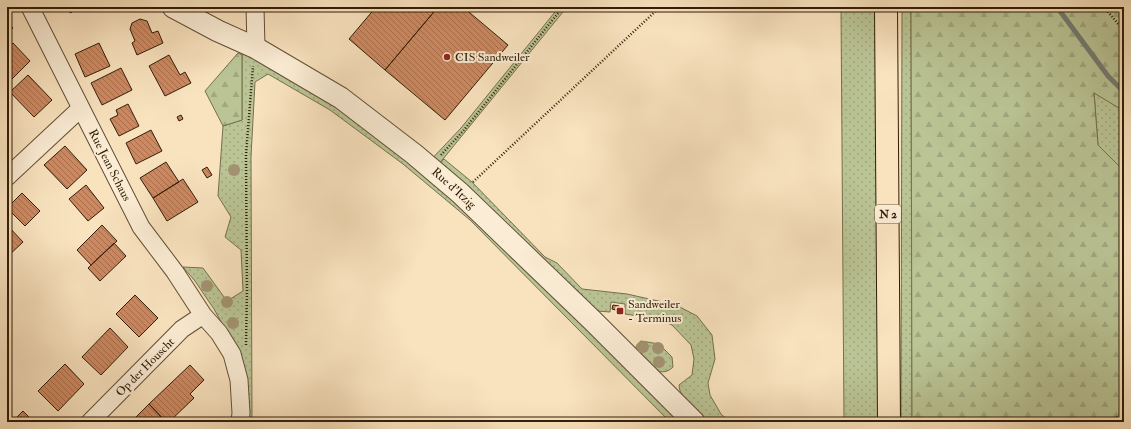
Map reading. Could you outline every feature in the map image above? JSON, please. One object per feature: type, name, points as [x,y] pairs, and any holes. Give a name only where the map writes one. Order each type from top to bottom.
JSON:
[{"type":"main road","name":"N 2","points":[[886,7],[889,422]]},
{"type":"street","name":"Rue Jean Schaus","points":[[30,7],[141,227],[175,272],[203,315],[219,333],[232,354],[239,380],[241,413],[240,422]]},
{"type":"street","name":"Rue d'Itzig","points":[[173,7],[218,31],[256,48],[341,98],[430,167],[460,193],[587,315],[694,422]]},
{"type":"street","points":[[255,7],[256,48]]},
{"type":"street","points":[[7,177],[81,108]]},
{"type":"street","name":"Rue Jean Schaus","points":[[203,315],[222,359],[228,386],[230,422]]},
{"type":"street","name":"Op der Houscht","points":[[90,422],[182,329],[203,315]]},
{"type":"path","points":[[430,167],[464,130],[563,7]]},
{"type":"path","points":[[460,193],[660,7]]},
{"type":"path","points":[[1104,7],[1124,31]]},
{"type":"path","points":[[246,349],[246,155],[252,73],[256,48]]},
{"type":"path","points":[[1109,422],[1124,412]]},
{"type":"green space","points":[[559,7],[567,7],[434,170],[427,164],[461,128]]},
{"type":"green space","points":[[841,7],[879,7],[879,422],[844,422]]},
{"type":"green space","points":[[902,7],[911,7],[912,422],[901,422]]},
{"type":"green space","points":[[911,7],[1124,7],[1124,111],[1094,93],[1098,145],[1124,171],[1124,422],[912,422]]},
{"type":"green space","points":[[242,50],[286,71],[430,175],[684,422],[670,422],[470,220],[403,164],[330,110],[268,74],[255,82],[251,157],[252,422],[247,422],[225,329],[214,309],[195,281],[183,267],[203,268],[227,301],[243,291],[241,250],[225,237],[231,217],[218,196],[223,126],[242,120]]},
{"type":"green space","points":[[238,53],[242,55],[242,120],[223,126],[205,91]]},
{"type":"green space","points":[[1094,92],[1124,111],[1124,171],[1098,145]]},
{"type":"green space","points":[[444,159],[472,182],[545,257],[557,263],[582,289],[627,294],[676,305],[697,316],[712,335],[715,359],[708,383],[710,395],[721,414],[730,422],[708,422],[690,406],[682,396],[679,385],[692,375],[694,359],[691,345],[672,325],[659,319],[625,314],[625,304],[611,302],[610,312],[597,311],[439,163]]},
{"type":"green space","points":[[641,341],[659,344],[672,357],[673,367],[668,371],[663,372],[658,371],[648,364],[636,352],[637,345]]},
{"type":"building","points":[[62,7],[75,7],[71,13]]},
{"type":"building","points":[[324,7],[335,7],[330,12]]},
{"type":"building","points":[[376,7],[438,7],[385,70],[349,39]]},
{"type":"building","name":"CIS Sandweiler","points":[[438,7],[463,7],[508,45],[445,120],[385,70]]},
{"type":"building","points":[[140,19],[147,21],[152,33],[158,31],[163,43],[137,55],[132,43],[135,41],[130,29],[132,23]]},
{"type":"building","points":[[7,22],[13,28],[7,33]]},
{"type":"building","points":[[13,43],[30,61],[10,81],[7,78],[7,49]]},
{"type":"building","points":[[99,43],[110,66],[85,77],[75,54]]},
{"type":"building","points":[[169,55],[180,75],[185,72],[191,83],[165,96],[149,66]]},
{"type":"building","points":[[121,68],[132,90],[102,105],[91,83]]},
{"type":"building","points":[[28,75],[52,100],[34,117],[10,92]]},
{"type":"building","points":[[128,104],[139,126],[119,136],[110,119],[118,115],[116,110]]},
{"type":"building","points":[[181,115],[183,119],[179,121],[177,117]]},
{"type":"building","points":[[151,130],[162,151],[136,164],[126,143]]},
{"type":"building","points":[[65,146],[87,170],[67,189],[44,165]]},
{"type":"building","points":[[166,162],[179,182],[153,198],[140,178]]},
{"type":"building","points":[[207,167],[212,175],[207,178],[202,170]]},
{"type":"building","points":[[183,179],[198,202],[167,221],[153,198]]},
{"type":"building","points":[[86,185],[104,208],[88,221],[69,199]]},
{"type":"building","points":[[22,193],[40,211],[25,226],[7,208]]},
{"type":"building","points":[[7,225],[23,242],[7,257]]},
{"type":"building","points":[[102,225],[117,241],[91,265],[77,250]]},
{"type":"building","points":[[114,243],[126,256],[100,281],[88,268]]},
{"type":"building","points":[[135,295],[158,318],[139,337],[116,314]]},
{"type":"building","points":[[613,305],[619,306],[619,311],[612,309]]},
{"type":"building","points":[[110,328],[128,347],[101,375],[82,357]]},
{"type":"building","points":[[65,364],[84,384],[58,411],[38,391]]},
{"type":"building","points":[[190,365],[204,380],[190,394],[194,398],[169,422],[166,422],[149,404]]},
{"type":"building","points":[[149,404],[166,422],[132,421]]},
{"type":"building","points":[[23,411],[34,422],[12,422]]},
{"type":"waterway","points":[[1057,7],[1108,76],[1124,92]]},
{"type":"place","name":"CIS Sandweiler","points":[[447,57]]},
{"type":"place","name":"Sandweiler - Terminus","points":[[620,311]]}]
